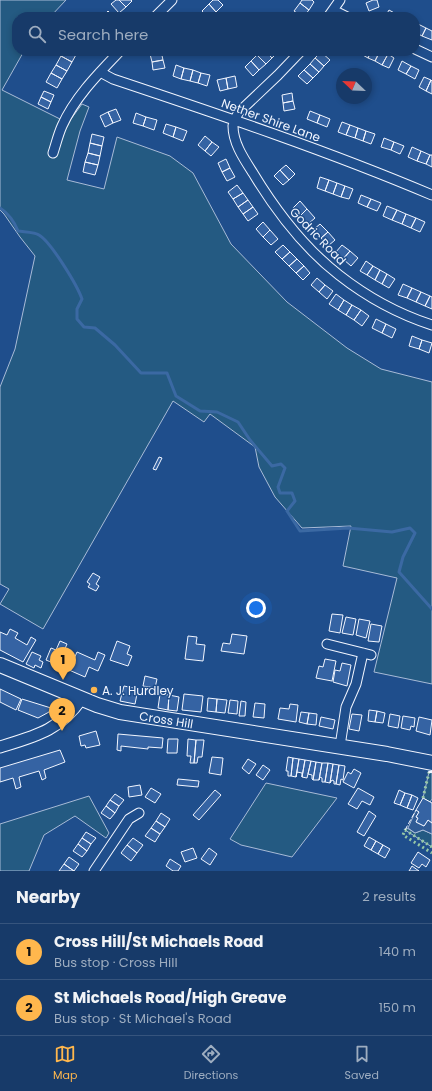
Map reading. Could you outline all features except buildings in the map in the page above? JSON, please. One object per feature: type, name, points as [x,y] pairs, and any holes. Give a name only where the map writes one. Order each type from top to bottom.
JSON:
[{"type":"main road","name":"Cross Hill","points":[[0,665],[51,687],[97,705],[120,712],[340,746],[432,763]]},
{"type":"street","points":[[160,12],[172,0]]},
{"type":"street","points":[[332,12],[340,0]]},
{"type":"street","points":[[420,51],[432,57]]},
{"type":"street","points":[[53,152],[62,126],[84,89],[115,56]]},
{"type":"street","points":[[234,119],[244,106],[296,56]]},
{"type":"street","name":"Nether Shire Lane","points":[[100,72],[113,79],[234,119],[378,172],[432,195]]},
{"type":"street","name":"Godric Road","points":[[234,119],[233,126],[236,142],[246,162],[277,211],[307,246],[339,275],[362,292],[410,318],[432,325]]},
{"type":"street","points":[[326,644],[367,654],[346,707],[340,746]]},
{"type":"street","points":[[0,748],[43,733],[54,727],[66,718],[82,698]]},
{"type":"street","points":[[94,871],[129,819],[135,814],[139,813]]},
{"type":"shaded area","points":[[0,0],[66,0],[55,12],[12,12],[12,56],[21,56],[2,90],[68,123],[82,104],[89,107],[80,131],[67,180],[104,189],[117,137],[170,156],[193,173],[231,244],[287,302],[347,348],[381,369],[432,382],[432,684],[374,672],[397,578],[343,566],[351,526],[302,528],[275,497],[259,467],[255,447],[210,414],[204,422],[173,401],[43,629],[0,604],[9,589],[0,584],[0,387],[15,349],[35,256],[0,210]]},
{"type":"shaded area","points":[[429,772],[432,772],[432,799],[430,802],[423,798]]},
{"type":"shaded area","points":[[266,783],[337,798],[292,857],[241,845],[230,839]]},
{"type":"shaded area","points":[[89,796],[109,833],[106,838],[75,816],[44,835],[29,871],[0,871],[0,824]]},
{"type":"shaded area","points":[[416,810],[419,812],[416,817],[418,818],[416,822],[424,826],[428,820],[432,823],[432,834],[423,830],[415,833],[408,828]]},
{"type":"shaded area","points":[[407,828],[415,833],[423,830],[432,834],[432,847],[405,830]]},
{"type":"waterway","points":[[0,208],[11,218],[18,231],[39,235],[57,255],[82,299],[77,309],[77,319],[84,327],[95,328],[115,345],[141,373],[167,373],[176,396],[200,411],[217,412],[238,422],[250,440],[272,466],[281,464],[285,468],[278,487],[280,493],[292,493],[295,501],[287,511],[300,531],[348,528],[392,532],[410,528],[415,533],[403,557],[399,572],[432,609]]},
{"type":"hedge","points":[[423,798],[429,772]]},
{"type":"hedge","points":[[432,847],[405,830],[403,835],[432,853]]},
{"type":"fence","points":[[405,830],[416,810]]},
{"type":"place","name":"Cross Hill/St Michaels Road","points":[[63,680]]},
{"type":"place","name":"A. J. Hurdley","points":[[94,690]]},
{"type":"place","name":"St Michaels Road/High Greave","points":[[62,731]]}]
